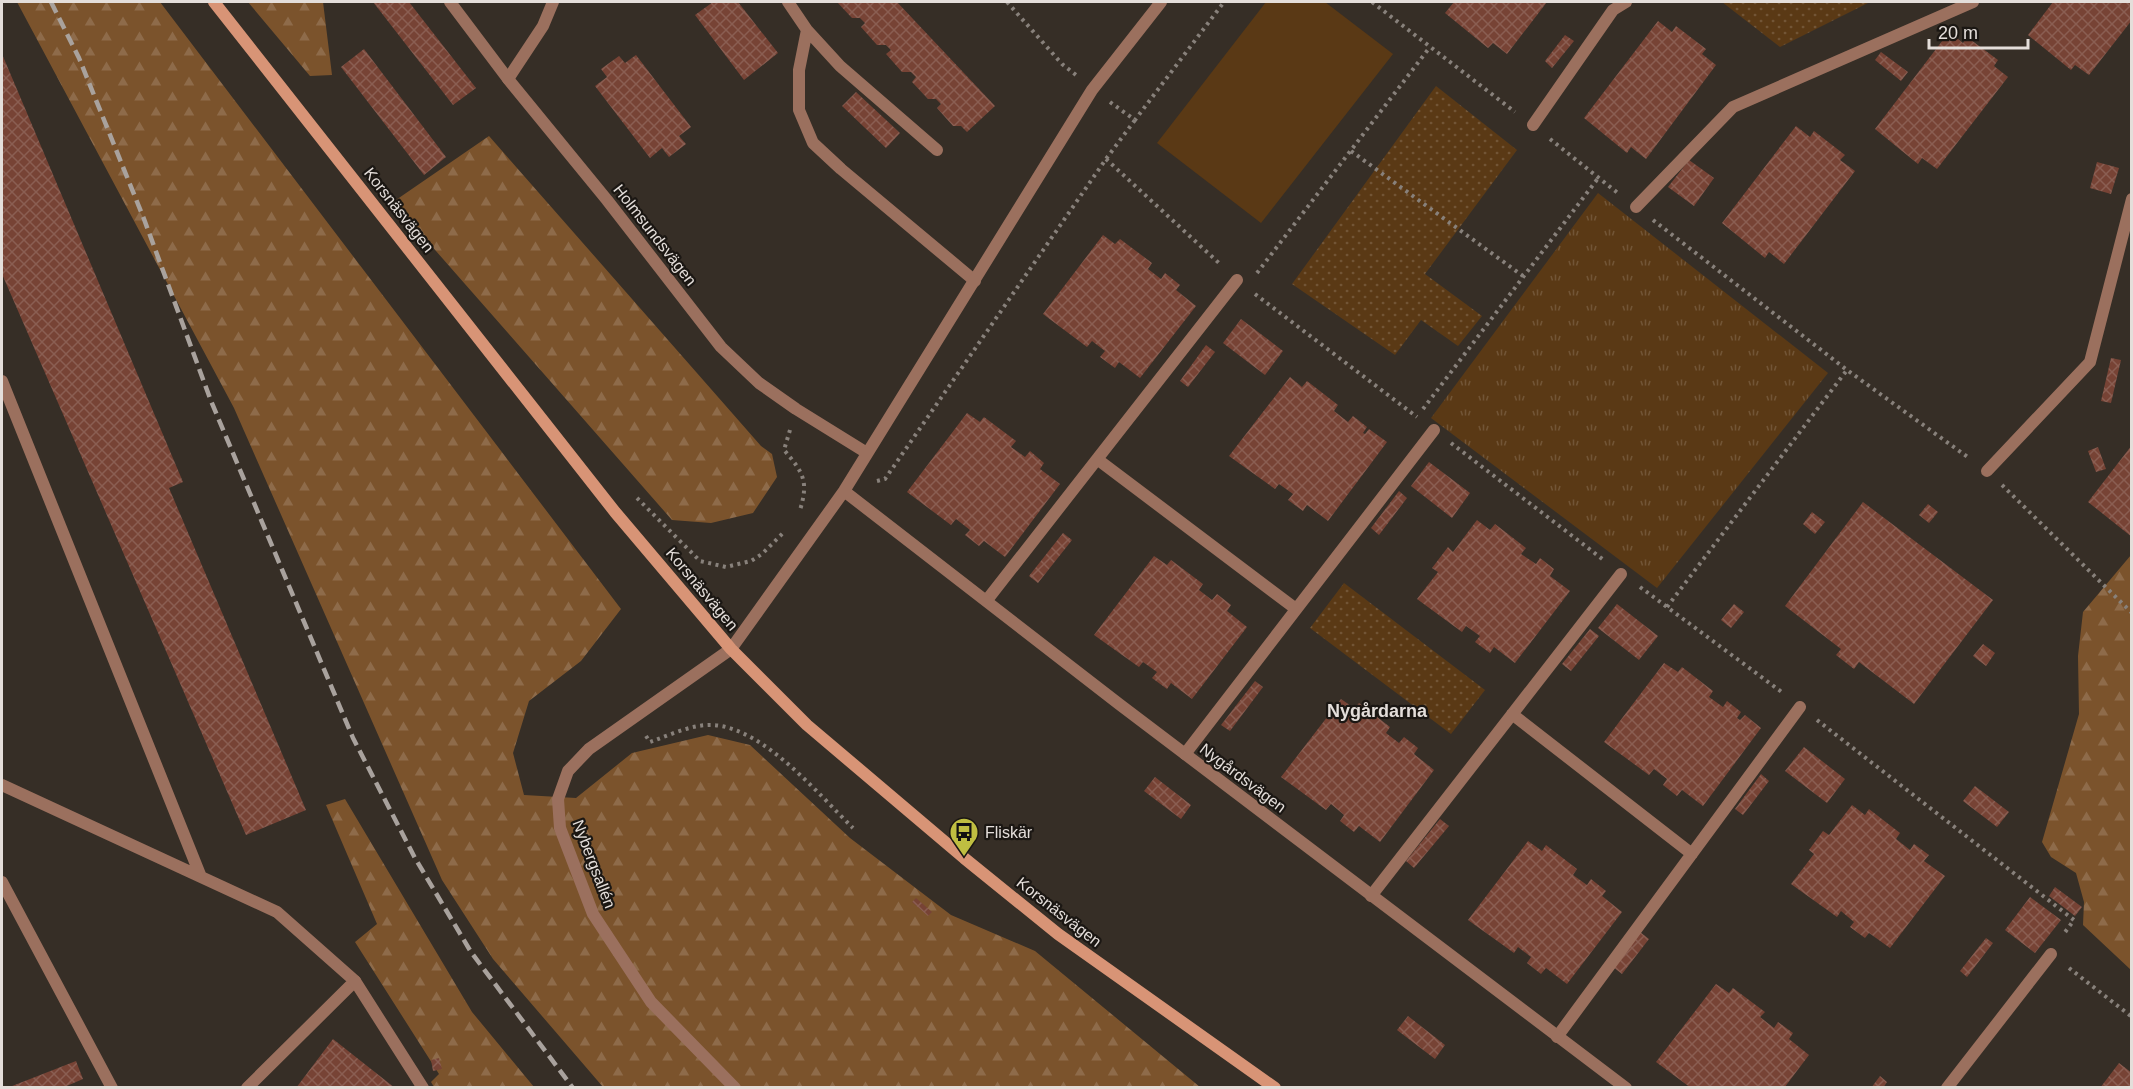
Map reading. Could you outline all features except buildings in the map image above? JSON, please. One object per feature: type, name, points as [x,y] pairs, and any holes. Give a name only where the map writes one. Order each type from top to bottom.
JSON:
[{"type":"street","name":"Korsnäsvägen","points":[[213,2],[615,512],[731,649],[807,725],[989,879],[1058,934],[1275,1088]]},
{"type":"street","name":"Holmsundsvägen","points":[[450,2],[508,79],[607,200],[721,347],[759,382],[796,409],[867,453]]},
{"type":"street","points":[[508,79],[543,26],[554,2]]},
{"type":"street","points":[[788,2],[807,30],[840,66],[937,150]]},
{"type":"street","points":[[731,649],[844,491],[1092,90],[1161,2]]},
{"type":"street","points":[[1533,125],[1613,9],[1626,2]]},
{"type":"street","points":[[1636,207],[1732,107],[1973,2]]},
{"type":"street","points":[[807,30],[799,70],[799,110],[813,143],[975,281]]},
{"type":"street","points":[[1987,471],[2090,362],[2132,200]]},
{"type":"street","points":[[987,600],[1097,459],[1242,284]]},
{"type":"street","points":[[2,381],[4,394],[201,877]]},
{"type":"street","points":[[1185,754],[1434,430]]},
{"type":"street","points":[[1097,459],[1296,609]]},
{"type":"street","name":"Nygårdsvägen","points":[[844,491],[1371,896],[1626,1088]]},
{"type":"street","points":[[1371,896],[1621,574]]},
{"type":"street","name":"Nybergsallén","points":[[731,649],[589,749],[568,771],[558,799],[560,828],[593,914],[651,1002],[735,1088]]},
{"type":"street","points":[[1557,1037],[1800,707]]},
{"type":"street","points":[[1512,714],[1692,854]]},
{"type":"street","points":[[2,785],[277,912],[355,981],[423,1088]]},
{"type":"street","points":[[2,882],[112,1088]]},
{"type":"street","points":[[1947,1088],[2050,954]]},
{"type":"street","points":[[248,1088],[355,981]]},
{"type":"path","points":[[1372,2],[1847,370],[1667,607]]},
{"type":"path","points":[[1242,284],[1351,151],[1430,47]]},
{"type":"path","points":[[844,491],[885,479],[1135,120]]},
{"type":"path","points":[[1351,151],[1523,276]]},
{"type":"path","points":[[1106,159],[1242,284],[1621,574],[1800,707],[2074,920]]},
{"type":"path","points":[[1417,417],[1599,177]]},
{"type":"path","points":[[796,409],[784,450],[800,467],[804,478],[805,490],[798,514]]},
{"type":"path","points":[[631,492],[700,561],[726,567],[751,561],[762,554],[786,530]]},
{"type":"path","points":[[633,718],[650,742],[693,727],[714,725],[755,738],[774,752],[853,828]]},
{"type":"path","points":[[2050,954],[2132,1017]]},
{"type":"green space","points":[[17,2],[160,2],[621,609],[581,661],[529,701],[513,753],[524,795],[576,798],[632,753],[708,735],[750,745],[850,838],[951,915],[1035,951],[1200,1087],[603,1087],[493,959],[442,880],[234,408]]},
{"type":"green space","points":[[248,2],[323,2],[332,75],[310,76]]},
{"type":"green space","points":[[1266,2],[1325,2],[1393,54],[1261,223],[1157,143]]},
{"type":"green space","points":[[1722,2],[1870,2],[1780,47]]},
{"type":"green space","points":[[1436,86],[1517,150],[1425,274],[1482,316],[1458,346],[1421,320],[1395,355],[1292,284]]},
{"type":"green space","points":[[489,136],[761,446],[772,454],[777,477],[753,513],[711,523],[672,520],[393,202]]},
{"type":"green space","points":[[1598,193],[1828,373],[1657,588],[1431,418]]},
{"type":"green space","points":[[2131,555],[2131,970],[2083,925],[2084,902],[2076,873],[2051,857],[2042,842],[2079,714],[2078,656],[2083,612]]},
{"type":"green space","points":[[1344,583],[1485,690],[1451,734],[1310,628]]},
{"type":"green space","points":[[345,799],[472,1012],[534,1087],[434,1087],[431,1082],[439,1074],[355,942],[377,924],[326,805]]},
{"type":"railway","points":[[51,2],[79,58],[144,219],[211,401],[353,738],[415,858],[471,952],[573,1088]]},
{"type":"place","name":"Fliskär","points":[[964,858]]},
{"type":"district","name":"Nygårdarna","points":[[1377,711]]}]
